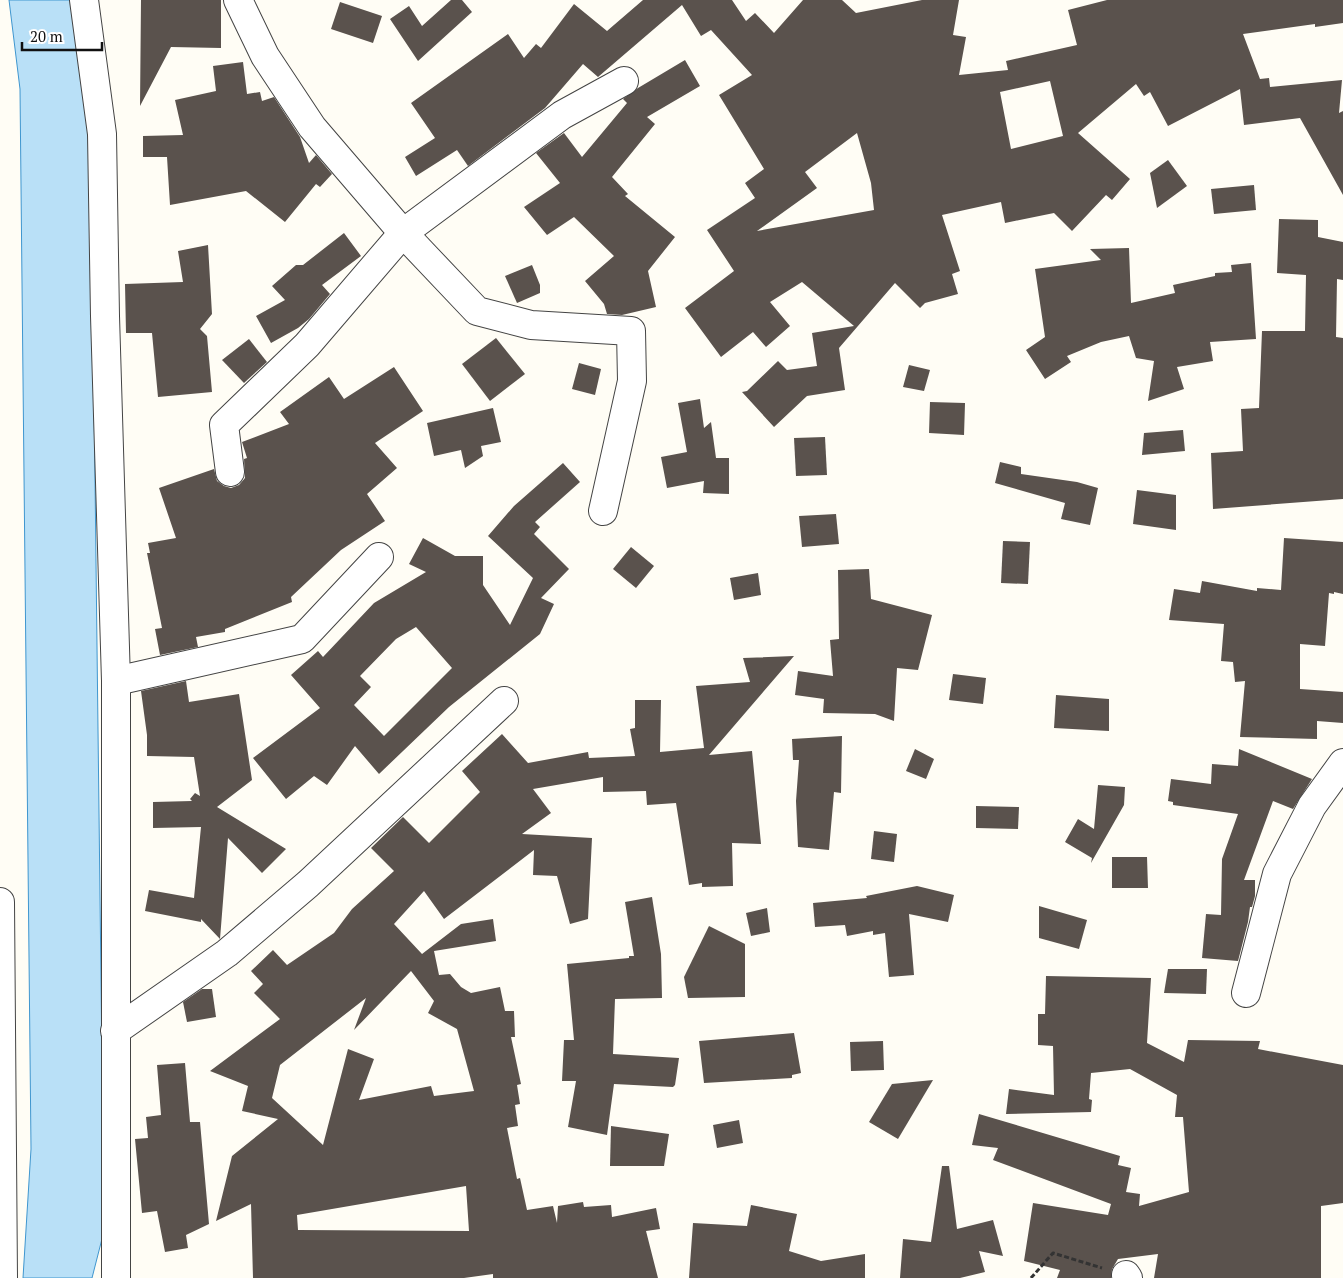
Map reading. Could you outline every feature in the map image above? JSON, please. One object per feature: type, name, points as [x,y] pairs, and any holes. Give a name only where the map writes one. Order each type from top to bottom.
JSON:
[{"type":"street","points":[[84,0],[102,134],[104,316],[116,681],[116,1278]]},
{"type":"street","points":[[238,0],[265,56],[312,127],[403,233],[477,311],[531,325],[631,331],[632,381],[603,511]]},
{"type":"street","points":[[230,472],[224,424],[307,344],[403,233],[562,115],[624,81]]},
{"type":"street","points":[[116,681],[302,639],[379,557]]},
{"type":"street","points":[[115,1031],[226,953],[308,884],[504,701]]},
{"type":"street","points":[[1246,993],[1277,874],[1312,806],[1343,763]]},
{"type":"street","points":[[0,902],[3,1278]]},
{"type":"path","points":[[1031,1278],[1053,1254],[1127,1277]]},
{"type":"water","points":[[9,0],[72,0],[91,142],[104,1231],[92,1278],[23,1278],[31,1149],[20,89]]},
{"type":"building","points":[[141,0],[221,0],[221,48],[171,47],[140,106]]},
{"type":"building","points":[[451,0],[462,0],[472,12],[418,61],[390,19],[409,6],[422,26]]},
{"type":"building","points":[[643,0],[732,0],[746,21],[755,13],[774,33],[803,0],[842,0],[856,13],[922,0],[959,0],[953,35],[966,37],[959,75],[1008,70],[1006,61],[1077,45],[1068,10],[1107,0],[1343,0],[1343,23],[1315,27],[1315,24],[1243,34],[1260,79],[1269,78],[1270,87],[1342,80],[1339,113],[1343,111],[1343,195],[1300,118],[1244,125],[1240,89],[1168,126],[1150,92],[1144,96],[1136,84],[1078,133],[1130,179],[1112,200],[1106,195],[1072,231],[1054,213],[1005,223],[1001,202],[942,215],[960,271],[952,274],[958,294],[925,303],[920,308],[895,283],[839,348],[845,390],[807,396],[774,427],[742,392],[747,391],[778,361],[787,370],[817,366],[812,333],[854,326],[802,282],[770,302],[790,326],[766,347],[753,332],[721,357],[685,308],[734,271],[707,230],[755,198],[745,183],[764,169],[719,95],[752,75],[711,30],[701,36],[682,5],[598,77],[583,64],[545,108],[468,166],[457,150],[416,176],[405,157],[435,138],[411,103],[508,34],[524,58],[536,44],[541,48],[574,4],[607,31]],"holes":[[[1050,81],[1063,136],[1011,149],[1000,92]],[[857,133],[871,183],[874,210],[757,231],[817,188],[805,172]]]},
{"type":"building","points":[[340,2],[382,16],[373,43],[331,29]]},
{"type":"building","points":[[685,60],[700,86],[647,117],[655,124],[612,177],[628,194],[625,196],[675,237],[648,271],[656,307],[622,315],[607,314],[604,304],[585,281],[614,256],[574,217],[547,235],[524,207],[560,183],[536,153],[564,133],[582,157],[627,103],[623,99]]},
{"type":"building","points":[[243,62],[247,94],[260,92],[262,101],[274,97],[300,137],[309,163],[316,155],[332,174],[320,187],[316,184],[285,222],[246,191],[170,205],[167,157],[143,157],[143,136],[183,135],[175,100],[216,91],[213,66]]},
{"type":"building","points":[[1168,160],[1187,186],[1157,208],[1150,173]]},
{"type":"building","points":[[1254,185],[1256,210],[1214,214],[1211,189]]},
{"type":"building","points":[[1279,219],[1318,220],[1318,237],[1343,242],[1343,280],[1337,279],[1336,337],[1343,338],[1343,499],[1213,509],[1211,453],[1243,451],[1241,409],[1259,408],[1262,331],[1305,331],[1306,275],[1277,273]]},
{"type":"building","points":[[344,233],[361,256],[322,285],[330,294],[309,319],[298,328],[271,343],[256,316],[285,300],[272,286],[296,265],[303,265]]},
{"type":"building","points":[[208,245],[212,314],[200,329],[207,336],[212,392],[158,397],[152,333],[126,333],[125,284],[183,282],[178,251]]},
{"type":"building","points":[[1129,248],[1131,303],[1175,293],[1173,285],[1215,276],[1215,273],[1232,272],[1231,265],[1251,263],[1256,339],[1210,342],[1213,361],[1177,367],[1184,389],[1148,401],[1154,361],[1136,358],[1129,336],[1101,342],[1067,356],[1071,362],[1045,379],[1026,350],[1045,337],[1035,269],[1101,260],[1090,249]]},
{"type":"building","points":[[532,265],[540,285],[540,293],[517,303],[505,276]]},
{"type":"building","points":[[496,338],[525,374],[490,401],[462,364]]},
{"type":"building","points":[[249,339],[267,362],[244,383],[222,360]]},
{"type":"building","points":[[579,363],[601,369],[595,395],[572,389]]},
{"type":"building","points":[[909,365],[930,370],[924,391],[903,387]]},
{"type":"building","points":[[394,367],[423,411],[375,443],[397,468],[367,494],[385,521],[341,550],[291,597],[292,602],[225,629],[225,632],[196,637],[198,647],[160,655],[155,629],[162,628],[147,553],[150,553],[148,543],[176,538],[159,488],[214,469],[217,481],[224,486],[231,488],[239,485],[245,478],[244,459],[247,458],[242,442],[289,424],[280,412],[329,377],[344,399]]},
{"type":"building","points":[[700,399],[704,428],[711,422],[716,458],[729,458],[729,494],[703,493],[704,481],[667,488],[661,457],[687,452],[678,403]]},
{"type":"building","points":[[930,402],[965,403],[964,435],[929,433]]},
{"type":"building","points":[[493,408],[501,442],[481,446],[483,456],[465,468],[461,450],[434,456],[427,423]]},
{"type":"building","points":[[1183,430],[1185,451],[1142,455],[1144,433]]},
{"type":"building","points":[[825,437],[827,475],[796,476],[794,438]]},
{"type":"building","points":[[1000,462],[1021,467],[1021,474],[1077,482],[1098,488],[1090,525],[1061,519],[1065,503],[995,483]]},
{"type":"building","points":[[563,463],[580,482],[535,522],[540,527],[534,534],[569,569],[541,598],[554,604],[540,634],[449,707],[379,774],[355,746],[327,785],[314,776],[286,799],[253,758],[320,708],[291,675],[318,651],[323,657],[374,603],[426,572],[409,564],[423,538],[455,556],[483,556],[483,585],[510,625],[533,578],[488,536],[514,506]],"holes":[[[416,627],[452,668],[384,736],[354,705],[371,687],[360,676],[396,639]]]},
{"type":"building","points":[[1137,490],[1176,495],[1176,530],[1133,524]]},
{"type":"building","points":[[836,514],[839,544],[802,547],[799,516]]},
{"type":"building","points":[[1284,538],[1343,542],[1343,594],[1329,593],[1325,646],[1300,644],[1300,689],[1343,692],[1343,723],[1317,721],[1317,739],[1240,737],[1245,681],[1235,682],[1233,662],[1221,661],[1224,624],[1169,620],[1174,589],[1200,593],[1202,581],[1257,591],[1257,588],[1281,590]]},
{"type":"building","points":[[1003,541],[1030,542],[1028,584],[1001,583]]},
{"type":"building","points":[[631,547],[654,566],[636,588],[613,569]]},
{"type":"building","points":[[869,569],[871,599],[932,615],[918,670],[897,668],[894,721],[875,714],[823,713],[824,699],[795,695],[798,671],[833,676],[830,640],[839,639],[838,570]]},
{"type":"building","points":[[758,573],[761,595],[734,600],[730,578]]},
{"type":"building","points":[[794,656],[709,755],[752,751],[761,844],[732,843],[733,886],[702,887],[702,883],[689,885],[676,803],[647,805],[646,791],[603,792],[603,777],[533,789],[551,813],[522,834],[592,838],[588,919],[570,924],[557,876],[533,875],[534,850],[444,919],[424,891],[394,924],[422,954],[461,924],[493,919],[496,941],[434,951],[439,975],[450,974],[461,987],[471,993],[500,987],[505,1011],[514,1011],[515,1037],[511,1037],[521,1084],[517,1085],[520,1104],[515,1105],[518,1126],[507,1128],[517,1179],[520,1178],[527,1210],[553,1206],[557,1223],[558,1206],[583,1202],[584,1207],[611,1205],[612,1217],[656,1208],[660,1229],[646,1231],[658,1278],[493,1278],[493,1274],[464,1278],[253,1278],[251,1204],[216,1221],[232,1156],[278,1119],[242,1111],[248,1086],[210,1071],[280,1019],[254,993],[263,984],[251,971],[273,950],[287,965],[334,933],[352,909],[394,871],[371,848],[403,817],[429,843],[480,792],[462,771],[502,734],[528,763],[588,752],[589,758],[635,756],[630,729],[635,728],[635,700],[661,700],[660,752],[704,748],[696,686],[750,682],[743,658]],"holes":[[[411,971],[434,1001],[428,1013],[457,1029],[474,1091],[434,1096],[431,1086],[359,1100],[374,1059],[348,1049],[323,1145],[272,1098],[280,1065],[366,998],[354,1030]],[[466,1186],[469,1231],[298,1230],[297,1215]]]},
{"type":"building","points":[[953,674],[986,678],[983,704],[949,700]]},
{"type":"building","points":[[186,681],[189,702],[239,694],[252,780],[217,807],[286,849],[262,873],[228,838],[220,939],[201,919],[201,922],[145,911],[149,890],[194,898],[201,827],[153,828],[153,802],[192,801],[190,799],[195,793],[200,796],[194,757],[147,756],[147,735],[141,691]]},
{"type":"building","points":[[1056,695],[1109,699],[1109,731],[1054,728]]},
{"type":"building","points":[[842,736],[841,793],[834,792],[829,850],[798,847],[796,801],[799,760],[793,760],[792,739]]},
{"type":"building","points":[[915,749],[934,759],[926,779],[906,771]]},
{"type":"building","points":[[1239,749],[1312,779],[1293,809],[1273,801],[1244,880],[1255,880],[1255,896],[1252,907],[1250,907],[1238,961],[1202,958],[1206,914],[1221,915],[1222,859],[1238,814],[1173,805],[1173,802],[1168,801],[1171,779],[1211,784],[1212,764],[1238,766]]},
{"type":"building","points":[[1098,785],[1125,787],[1124,805],[1091,863],[1092,858],[1065,842],[1078,819],[1094,829]]},
{"type":"building","points":[[976,806],[1019,807],[1018,829],[976,828]]},
{"type":"building","points":[[874,831],[897,834],[894,862],[871,859]]},
{"type":"building","points":[[1112,857],[1147,857],[1148,888],[1112,888]]},
{"type":"building","points":[[917,886],[954,895],[948,922],[909,914],[914,975],[889,977],[885,933],[873,935],[873,931],[847,936],[845,925],[815,927],[813,903],[867,898],[866,896]]},
{"type":"building","points":[[652,897],[661,954],[662,998],[615,999],[613,1054],[679,1058],[675,1085],[673,1087],[614,1084],[607,1135],[568,1127],[576,1081],[562,1081],[564,1040],[574,1040],[567,964],[634,956],[625,902]]},
{"type":"building","points":[[1039,906],[1087,920],[1079,949],[1039,938]]},
{"type":"building","points":[[767,908],[770,932],[751,936],[746,913]]},
{"type":"building","points":[[709,926],[745,944],[745,997],[688,998],[684,977]]},
{"type":"building","points":[[1168,969],[1207,969],[1206,994],[1164,993]]},
{"type":"building","points":[[1046,976],[1151,978],[1147,1043],[1184,1062],[1188,1040],[1260,1041],[1258,1049],[1343,1065],[1343,1203],[1321,1206],[1321,1278],[1154,1278],[1158,1254],[1118,1259],[1112,1269],[1111,1278],[1057,1278],[1060,1270],[1024,1261],[1033,1203],[1108,1215],[1111,1204],[993,1160],[998,1148],[972,1145],[979,1114],[1120,1156],[1118,1165],[1131,1168],[1126,1192],[1140,1194],[1139,1206],[1189,1192],[1183,1117],[1175,1117],[1177,1095],[1130,1069],[1091,1073],[1089,1099],[1092,1100],[1091,1112],[1006,1114],[1009,1089],[1054,1095],[1053,1046],[1038,1045],[1038,1014],[1045,1014]]},
{"type":"building","points":[[202,989],[212,989],[216,1017],[187,1022],[183,1002]]},
{"type":"building","points":[[794,1033],[801,1073],[792,1075],[792,1078],[704,1083],[699,1041]]},
{"type":"building","points":[[883,1041],[884,1070],[851,1071],[850,1042]]},
{"type":"building","points":[[185,1063],[190,1122],[200,1122],[209,1224],[186,1235],[188,1248],[165,1252],[157,1211],[142,1213],[135,1139],[148,1138],[146,1117],[161,1115],[157,1065]]},
{"type":"building","points":[[933,1080],[898,1139],[869,1122],[892,1084]]},
{"type":"building","points":[[739,1120],[743,1143],[717,1148],[713,1125]]},
{"type":"building","points":[[611,1126],[669,1134],[664,1166],[610,1166]]},
{"type":"building","points":[[942,1166],[949,1166],[957,1229],[993,1220],[1003,1256],[979,1251],[985,1272],[960,1278],[900,1278],[903,1239],[931,1242]]},
{"type":"building","points":[[751,1205],[797,1214],[789,1251],[821,1261],[865,1254],[865,1278],[689,1278],[693,1223],[747,1226]]}]
